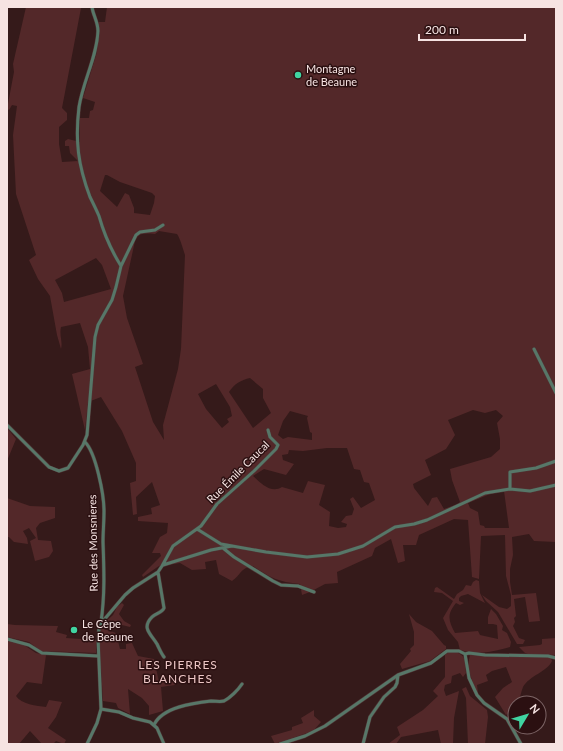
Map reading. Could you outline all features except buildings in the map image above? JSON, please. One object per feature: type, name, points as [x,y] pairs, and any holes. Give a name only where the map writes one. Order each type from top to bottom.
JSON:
[{"type":"street","points":[[92,7],[98,30],[79,107],[77,152],[86,184],[101,225],[121,266]]},
{"type":"street","points":[[7,425],[49,467],[59,471],[68,468],[86,436],[95,337],[98,325],[112,300],[121,266],[136,235],[140,232],[155,230],[163,225]]},
{"type":"street","points":[[534,349],[556,393]]},
{"type":"street","name":"Rue Émile Caucal","points":[[163,564],[169,550],[176,543],[198,530],[218,504],[276,450],[278,445],[270,437],[268,430]]},
{"type":"street","name":"Rue des Monsnieres","points":[[84,442],[89,447],[93,457],[100,483],[104,510],[103,612],[98,638],[101,708]]},
{"type":"street","points":[[510,489],[510,472],[536,468],[556,461]]},
{"type":"street","points":[[198,530],[221,544],[266,552],[307,557],[338,554],[363,546],[395,527],[427,520],[485,493],[510,489],[530,491],[556,485]]},
{"type":"street","points":[[101,624],[130,590],[158,572],[163,564],[211,550],[234,546]]},
{"type":"street","points":[[223,548],[273,581],[282,585],[298,586],[314,592]]},
{"type":"street","points":[[158,572],[164,608],[151,618],[147,630],[164,657]]},
{"type":"street","points":[[7,639],[29,644],[42,653],[98,656]]},
{"type":"street","points":[[280,744],[305,736],[325,726],[398,675],[431,663],[448,651],[458,651],[465,654],[548,656],[556,658]]},
{"type":"street","points":[[465,654],[470,678],[477,695],[484,703],[507,719],[521,744]]},
{"type":"street","points":[[363,744],[370,717],[384,697],[396,687],[398,675]]},
{"type":"street","points":[[154,725],[159,716],[170,711],[212,701],[223,701],[236,691],[242,684]]},
{"type":"street","points":[[87,744],[97,723],[101,708],[148,721],[157,728],[164,744]]},
{"type":"shaded area","points":[[26,7],[81,8],[62,108],[67,113],[67,120],[59,127],[59,144],[62,162],[78,161],[70,153],[69,146],[65,146],[65,141],[68,139],[80,142],[80,118],[89,118],[90,111],[93,110],[95,102],[83,98],[97,52],[98,22],[105,22],[107,7],[556,7],[556,542],[534,541],[529,534],[512,537],[513,555],[510,569],[510,582],[512,595],[536,593],[540,621],[529,622],[525,597],[514,599],[516,616],[514,618],[515,622],[513,626],[519,638],[525,640],[523,644],[517,644],[498,612],[482,595],[499,607],[507,609],[511,606],[511,595],[506,576],[505,535],[481,536],[479,579],[472,577],[468,520],[454,519],[419,535],[416,545],[403,545],[405,561],[398,563],[391,539],[375,548],[372,556],[337,572],[338,583],[325,584],[302,595],[300,584],[275,579],[253,566],[243,570],[232,581],[219,574],[216,560],[205,562],[206,569],[192,570],[180,563],[159,566],[143,577],[142,575],[161,556],[160,553],[152,553],[160,537],[167,533],[168,523],[138,521],[138,517],[152,514],[151,508],[160,505],[152,482],[136,497],[137,514],[133,515],[130,483],[136,481],[136,463],[122,431],[101,397],[88,402],[85,430],[72,374],[90,369],[88,347],[80,323],[61,327],[61,349],[50,296],[38,279],[29,260],[36,255],[16,194],[13,135],[17,106],[12,105],[9,110],[7,109],[14,72],[13,64]],"holes":[[[105,175],[152,193],[155,196],[150,215],[134,213],[134,208],[129,195],[125,193],[117,207],[100,191]],[[159,231],[177,234],[185,255],[181,349],[178,369],[163,425],[164,440],[153,422],[135,367],[143,364],[127,318],[123,296],[135,241],[141,234],[155,234]],[[96,258],[102,265],[111,289],[64,302],[62,293],[55,280]],[[250,378],[263,389],[263,398],[271,413],[253,428],[229,392],[235,385]],[[216,384],[230,407],[232,416],[227,419],[229,422],[222,428],[206,409],[198,394]],[[473,410],[485,413],[496,410],[503,416],[497,423],[500,449],[491,457],[450,469],[452,480],[460,502],[444,509],[437,497],[432,498],[428,506],[414,488],[413,484],[431,475],[425,460],[446,449],[455,435],[448,420]],[[290,411],[308,416],[307,418],[310,432],[312,433],[312,440],[288,437],[283,439],[278,435],[283,421]],[[327,448],[347,448],[354,469],[360,470],[364,482],[369,483],[375,500],[361,508],[353,497],[350,499],[354,509],[352,515],[346,516],[341,522],[347,524],[346,527],[338,528],[329,526],[330,512],[319,505],[325,485],[308,481],[303,493],[282,487],[278,489],[266,487],[253,476],[264,469],[286,475],[294,464],[283,460],[282,455],[288,454],[289,450],[303,451]],[[504,491],[509,528],[485,528],[484,526],[480,525],[478,512],[470,508],[468,503],[490,494]]]},
{"type":"shaded area","points":[[7,428],[16,439],[7,461]]},
{"type":"shaded area","points":[[7,498],[30,506],[55,507],[55,518],[40,523],[36,528],[38,540],[51,541],[53,551],[49,557],[35,561],[30,541],[36,538],[29,528],[23,531],[27,538],[28,544],[14,542],[7,537]]},
{"type":"shaded area","points":[[476,580],[479,581],[480,593],[485,603],[468,594],[459,598],[459,601],[464,603],[460,605],[456,603],[450,614],[450,621],[455,633],[478,631],[480,635],[498,639],[497,625],[488,624],[488,617],[491,609],[496,614],[503,626],[502,630],[507,633],[511,642],[510,647],[485,652],[460,650],[458,642],[448,630],[443,618],[453,601],[442,593],[434,592],[435,588],[437,587],[454,599],[466,585],[471,586]]},
{"type":"shaded area","points":[[122,603],[124,605],[119,614],[124,621],[131,625],[130,627],[122,625],[117,629],[102,625],[113,615],[117,607]]},
{"type":"shaded area","points":[[409,614],[416,622],[432,631],[446,646],[446,649],[430,661],[402,669],[400,664],[414,645],[414,632]]},
{"type":"shaded area","points":[[7,624],[58,626],[56,632],[67,635],[66,638],[96,640],[96,653],[41,651],[29,642],[7,637]]},
{"type":"shaded area","points":[[101,628],[116,633],[120,649],[126,649],[126,644],[132,643],[138,656],[154,659],[159,682],[174,682],[175,685],[161,687],[163,711],[149,715],[149,706],[142,698],[128,689],[130,714],[118,708],[116,703],[103,701],[99,637]]},
{"type":"shaded area","points":[[556,638],[555,655],[528,654],[519,647],[540,645],[542,644],[542,639]]},
{"type":"shaded area","points":[[7,641],[24,645],[36,653],[46,655],[42,684],[27,682],[16,696],[25,703],[42,707],[46,707],[49,700],[62,702],[56,717],[48,728],[66,740],[64,744],[56,741],[53,744],[42,744],[30,731],[19,744],[7,744]]},
{"type":"shaded area","points":[[453,651],[461,654],[463,657],[466,673],[463,677],[460,673],[452,676],[451,683],[445,685],[444,690],[446,696],[459,691],[454,718],[453,744],[441,744],[438,730],[401,737],[396,744],[388,744],[400,735],[397,727],[423,710],[438,696],[433,691],[445,677],[445,655],[448,652]]},
{"type":"shaded area","points":[[470,655],[548,657],[551,658],[552,661],[547,668],[526,683],[520,695],[507,695],[506,715],[495,697],[503,688],[512,682],[506,667],[492,671],[486,675],[488,681],[477,685],[478,693],[469,670]]},
{"type":"shaded area","points":[[466,687],[470,696],[487,710],[488,717],[485,744],[468,744],[466,698],[462,689]]},
{"type":"shaded area","points":[[314,710],[314,716],[321,722],[313,731],[275,744],[271,736],[292,730],[292,727],[303,723],[301,718]]},
{"type":"place","name":"Montagne de Beaune","points":[[298,75]]},
{"type":"place","name":"Le Cèpe de Beaune","points":[[74,630]]},
{"type":"district","name":"LES PIERRES BLANCHES","points":[[178,672]]}]
